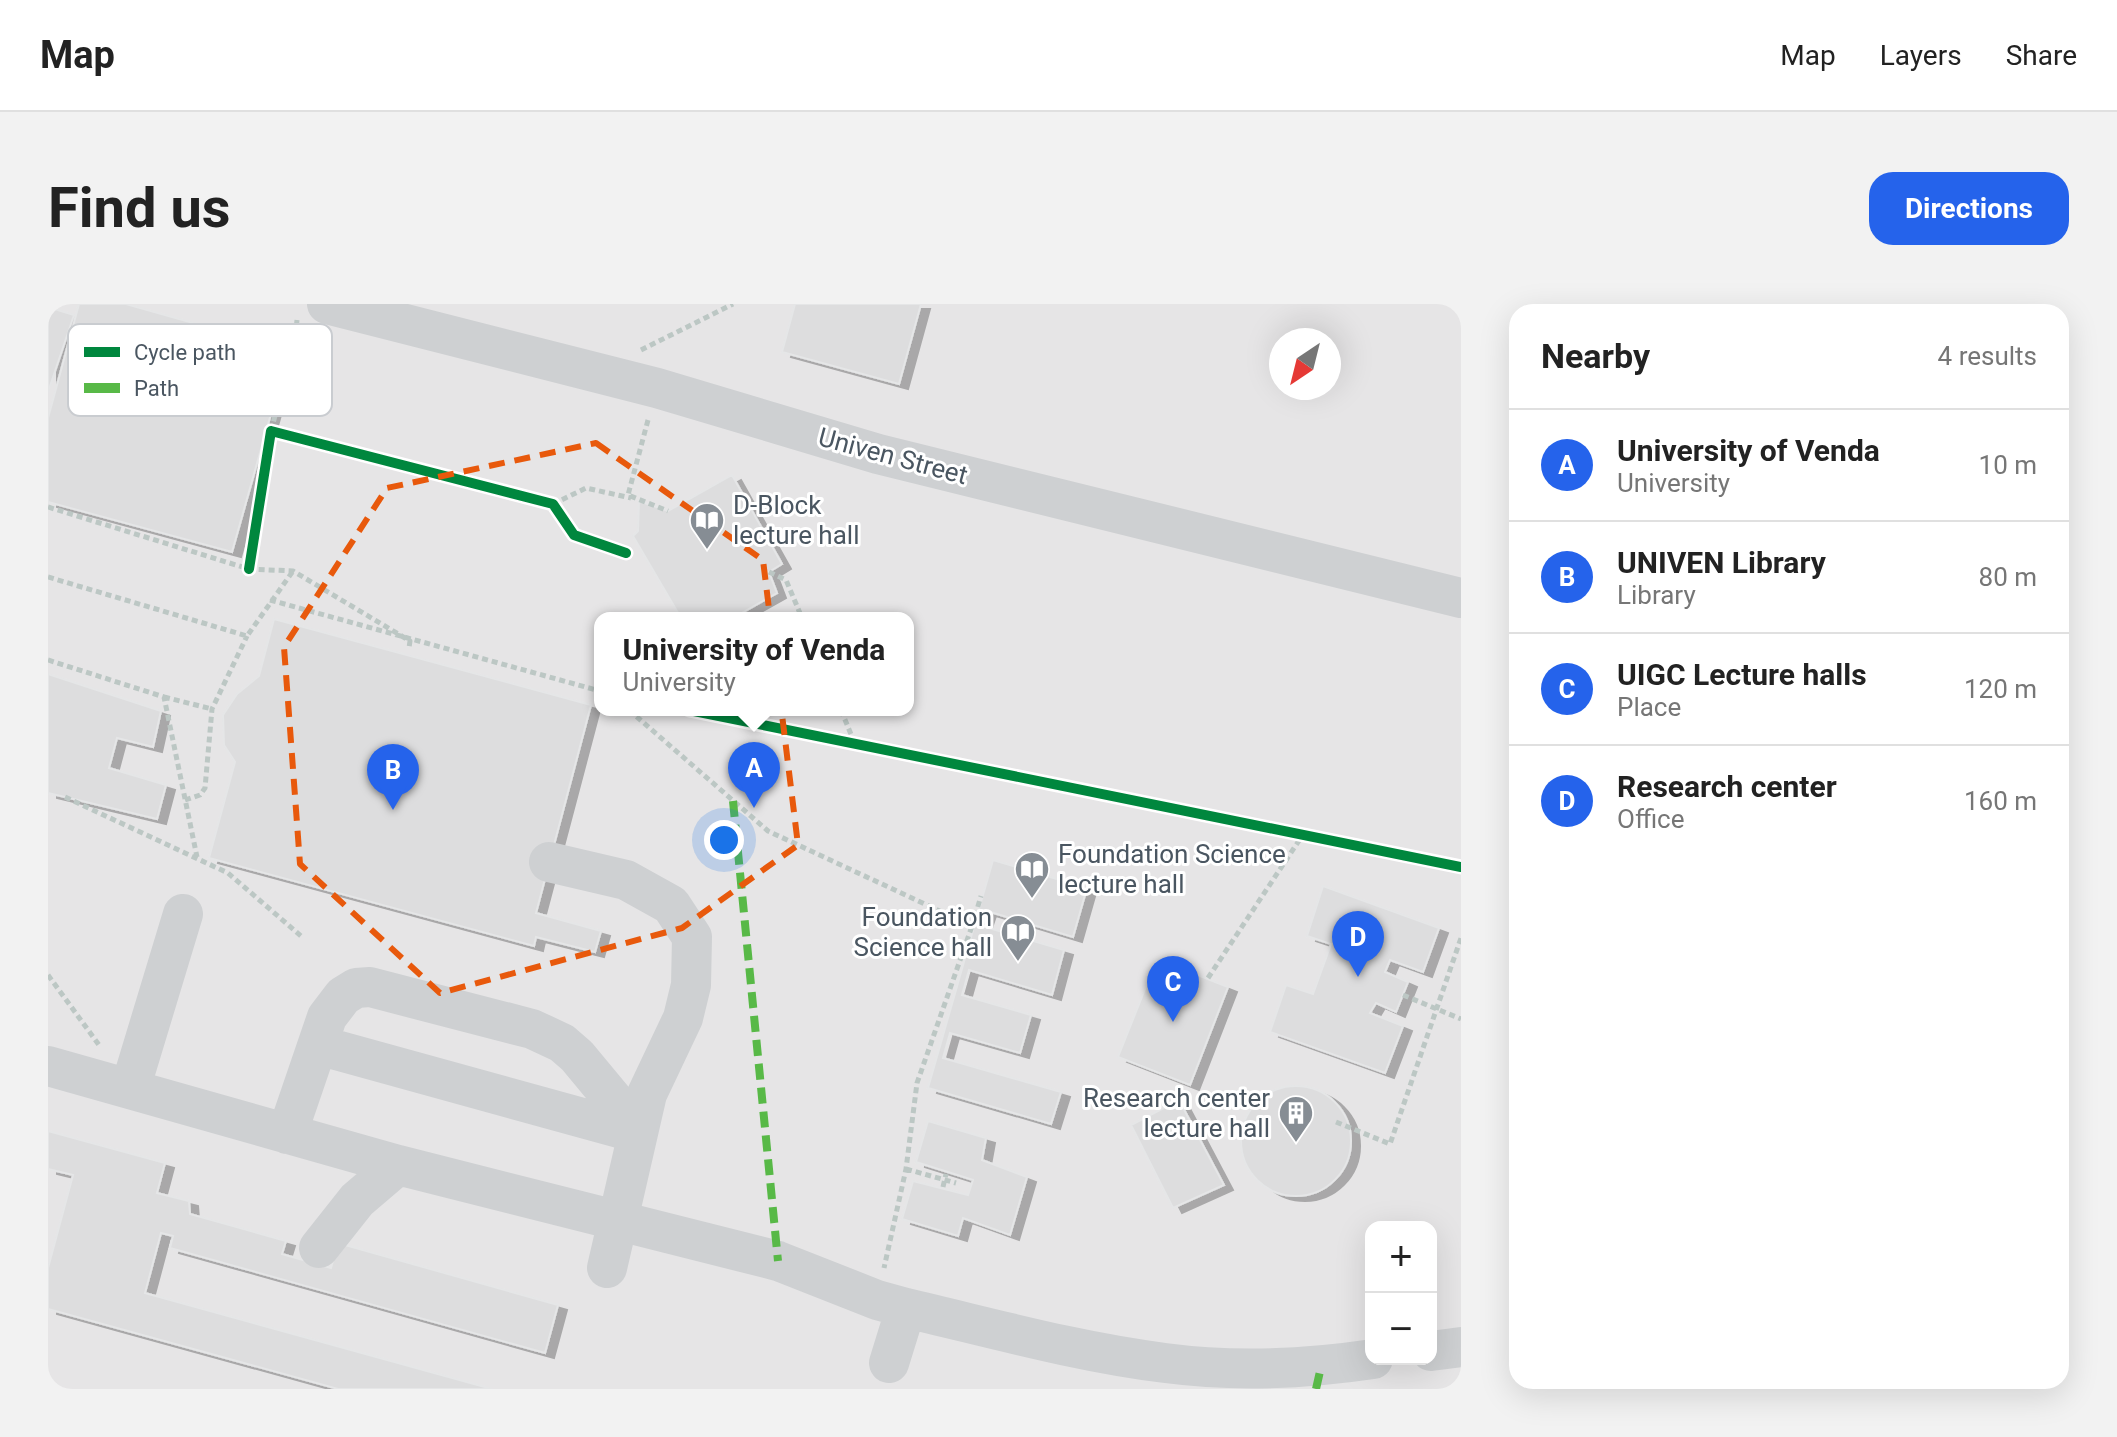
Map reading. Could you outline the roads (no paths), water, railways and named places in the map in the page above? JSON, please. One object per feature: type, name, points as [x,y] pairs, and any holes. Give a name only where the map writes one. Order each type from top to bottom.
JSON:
[{"type":"lane","name":"Univen Street","points":[[312,310],[657,388],[878,454],[1461,598]]},
{"type":"lane","points":[[549,862],[626,880],[671,905],[692,937],[691,985],[683,1018],[647,1094],[607,1268]]},
{"type":"lane","points":[[130,1089],[183,914]]},
{"type":"lane","points":[[287,1134],[333,1006],[356,988],[370,987],[532,1029],[562,1043],[639,1126]]},
{"type":"lane","points":[[318,1045],[639,1126]]},
{"type":"lane","points":[[48,1066],[398,1165],[778,1261],[892,1304],[1101,1353],[1168,1363],[1321,1367],[1365,1360]]},
{"type":"lane","points":[[319,1248],[357,1200],[398,1165]]},
{"type":"lane","points":[[889,1363],[892,1304]]},
{"type":"lane","points":[[1437,1350],[1461,1347]]},
{"type":"place","name":"D-Block lecture hall","points":[[707,551]]},
{"type":"place","name":"University of Venda","points":[[754,808]]},
{"type":"place","name":"UNIVEN Library","points":[[393,810]]},
{"type":"place","name":"Foundation Science lecture hall","points":[[1032,900]]},
{"type":"place","name":"Foundation Science hall","points":[[1018,963]]},
{"type":"place","name":"Research center","points":[[1358,977]]},
{"type":"place","name":"UIGC Lecture halls","points":[[1173,1022]]},
{"type":"place","name":"Research center lecture hall","points":[[1296,1144]]}]
